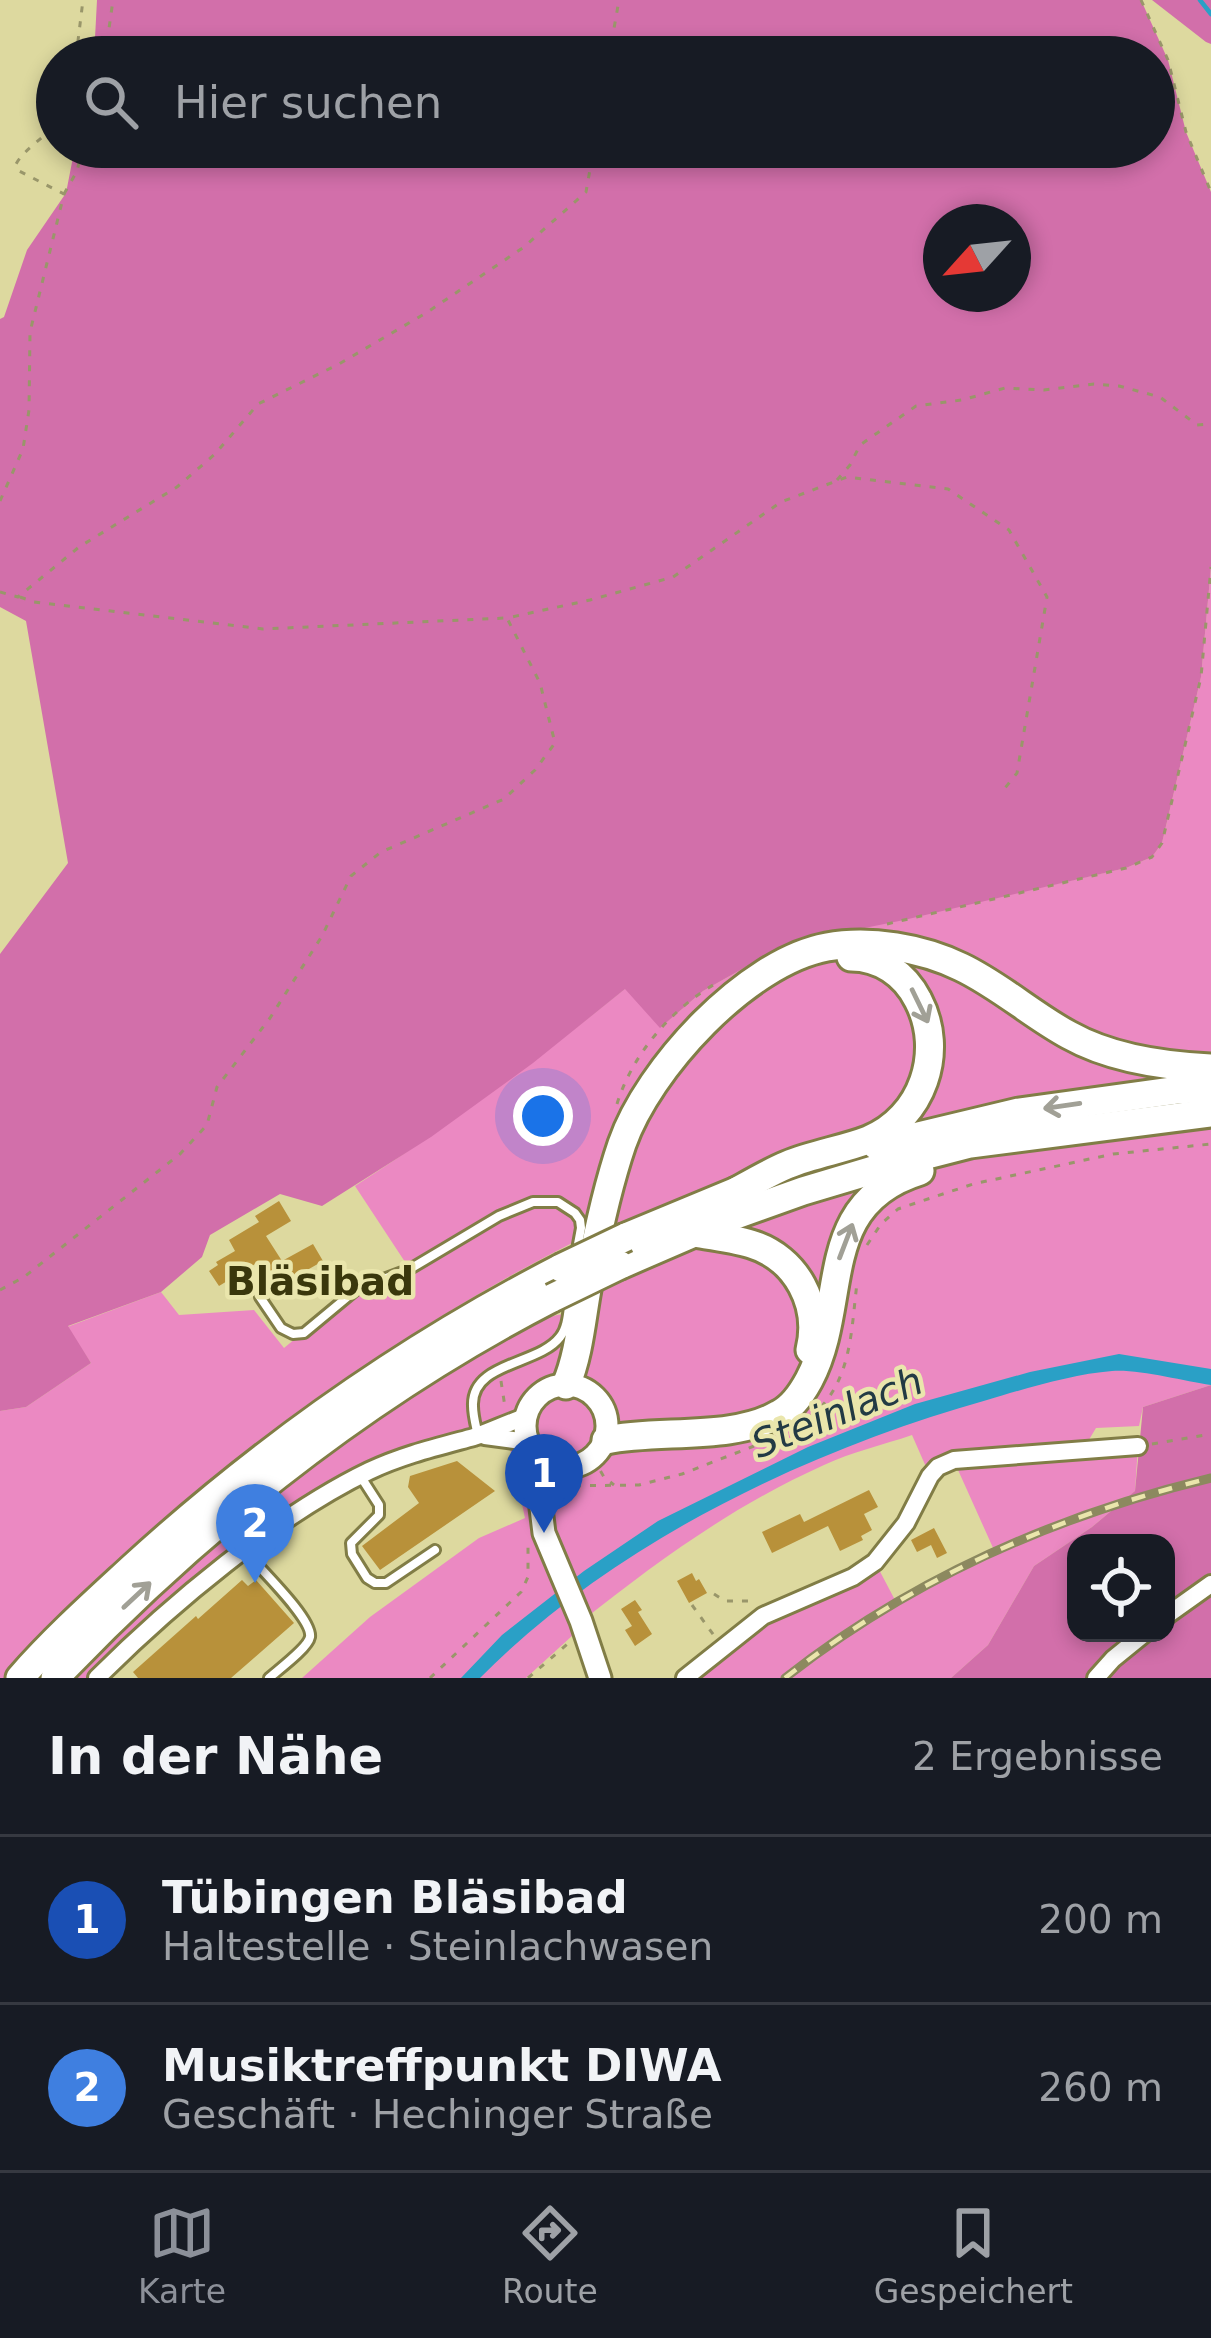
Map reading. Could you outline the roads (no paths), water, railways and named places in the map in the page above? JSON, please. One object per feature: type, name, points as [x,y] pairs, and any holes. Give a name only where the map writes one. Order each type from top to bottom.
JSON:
[{"type":"highway","points":[[577,1388],[576,1350],[603,1205],[624,1138],[659,1076],[700,1026],[739,992],[803,954],[828,946],[867,945],[921,952],[962,967],[1073,1038],[1136,1059],[1211,1068]]},
{"type":"highway","points":[[55,1678],[141,1591],[269,1479],[428,1367],[552,1298],[623,1251],[737,1191],[788,1165],[871,1138],[897,1123],[915,1101],[932,1048],[928,1018],[913,989],[893,969],[866,957],[832,956],[766,983],[727,1010],[662,1083],[635,1137],[614,1200],[587,1344],[577,1388]]},
{"type":"highway","points":[[737,1191],[893,1141],[1019,1112],[1211,1088]]},
{"type":"highway","points":[[20,1678],[140,1561],[279,1445],[410,1353],[561,1268],[694,1233],[803,1191],[970,1144],[1211,1113]]},
{"type":"highway","points":[[602,1439],[732,1430],[783,1413],[802,1394],[817,1366],[830,1325],[837,1264],[859,1211],[902,1176],[1040,1134]]},
{"type":"highway","points":[[602,1439],[634,1422],[724,1421],[753,1415],[794,1388],[807,1364],[815,1329],[810,1302],[786,1264],[749,1243],[694,1233]]},
{"type":"street","points":[[517,1430],[531,1404],[552,1387],[577,1388],[601,1402],[602,1439],[582,1465],[564,1477],[553,1512],[557,1559]]},
{"type":"street","points":[[104,1675],[244,1550],[361,1475],[412,1452],[517,1430]]},
{"type":"street","points":[[517,1430],[564,1477]]},
{"type":"street","points":[[685,1678],[763,1616],[853,1577],[874,1562],[905,1523],[938,1467],[954,1460],[1138,1446]]},
{"type":"street","points":[[544,1462],[544,1533],[601,1678]]},
{"type":"street","points":[[1175,1610],[1211,1584]]},
{"type":"street","points":[[1096,1678],[1134,1642]]},
{"type":"lane","points":[[260,1297],[280,1328],[304,1333],[368,1283],[410,1268],[520,1206],[558,1202],[580,1220],[566,1327],[549,1346],[484,1380],[473,1399],[478,1436]]},
{"type":"lane","points":[[361,1475],[379,1505],[379,1515],[351,1543],[352,1554],[367,1578],[386,1583],[435,1550]]},
{"type":"lane","points":[[244,1550],[304,1618],[310,1632],[309,1642],[269,1678]]},
{"type":"water","points":[[1119,1354],[1211,1369],[1211,1385],[1123,1371],[1081,1375],[987,1400],[850,1446],[782,1475],[651,1544],[533,1629],[480,1678],[461,1678],[502,1635],[658,1521],[808,1447],[915,1404],[1030,1372]]},
{"type":"waterway","points":[[1200,0],[1211,14]]},
{"type":"railway","points":[[785,1678],[883,1611],[987,1555],[1097,1511],[1211,1478]]},
{"type":"place","name":"Tübingen Bläsibad","points":[[544,1533]]},
{"type":"place","name":"Musiktreffpunkt DIWA","points":[[255,1583]]},
{"type":"district","name":"Bläsibad","points":[[320,1281]]},
{"type":"water label","name":"Steinlach","points":[[837,1412]]}]
